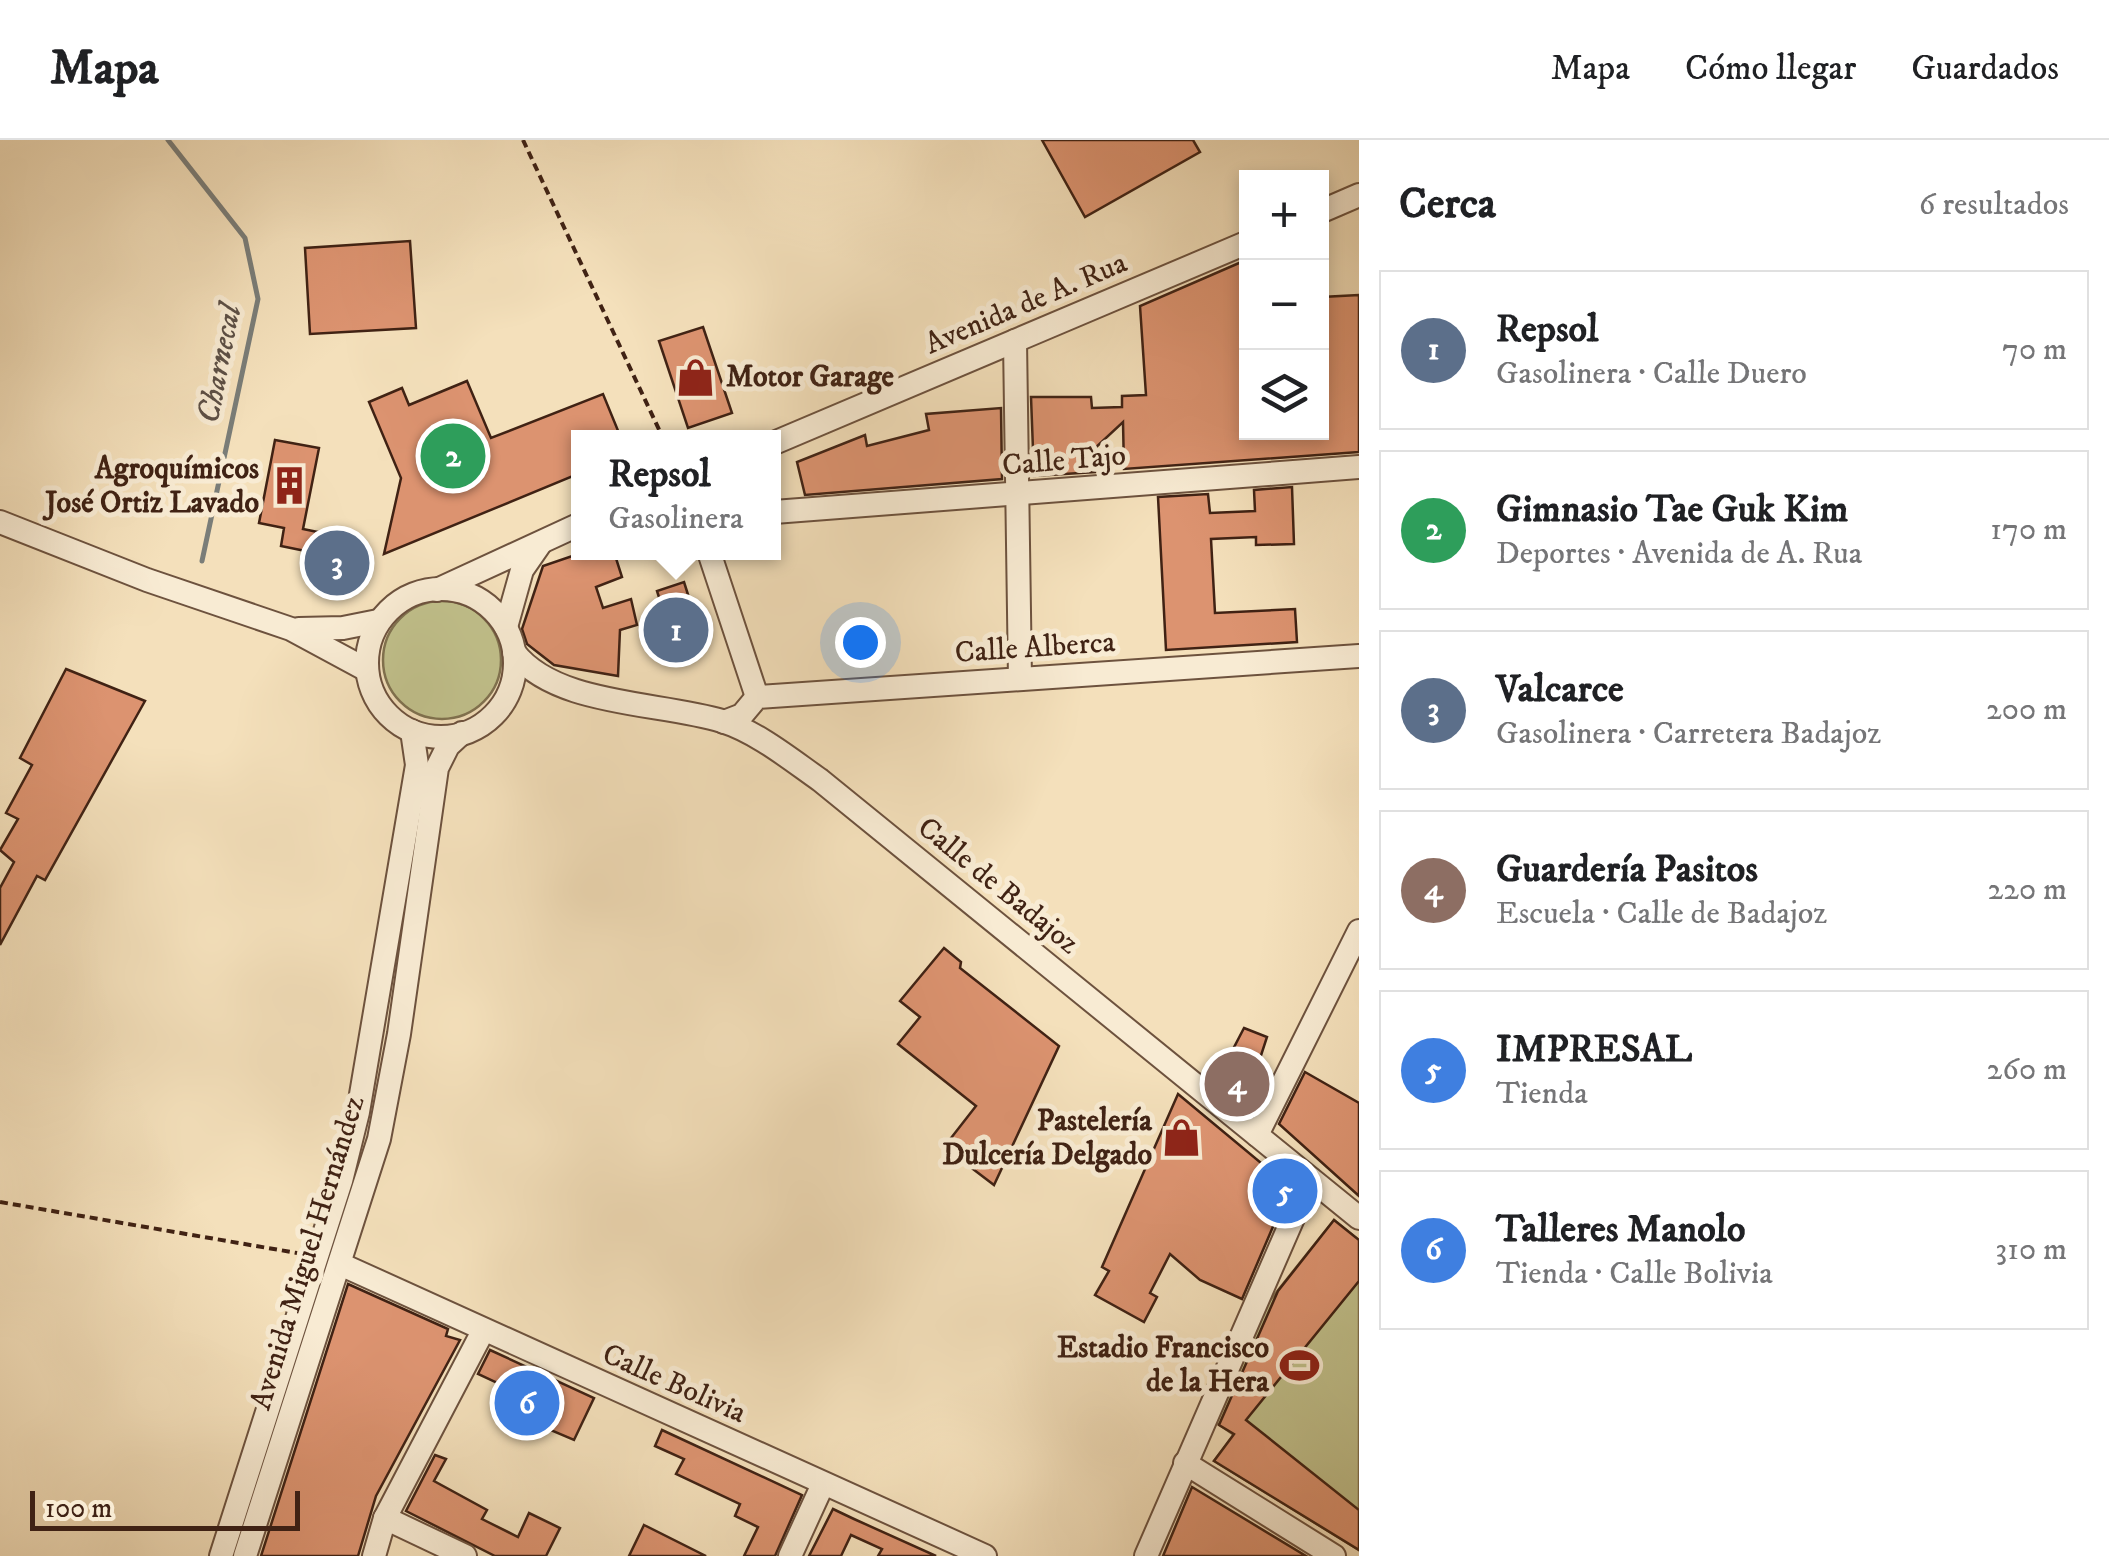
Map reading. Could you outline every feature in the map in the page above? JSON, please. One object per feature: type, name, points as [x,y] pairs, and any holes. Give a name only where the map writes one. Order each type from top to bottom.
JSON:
[{"type":"street","points":[[1329,208],[1359,195]]},
{"type":"street","name":"Avenida de A. Rua","points":[[781,440],[1239,245]]},
{"type":"street","points":[[1015,341],[1020,679]]},
{"type":"street","name":"Calle Tajo","points":[[781,512],[1359,467]]},
{"type":"street","points":[[0,522],[147,580],[291,629],[367,670]]},
{"type":"street","points":[[291,629],[343,628],[378,621],[415,594],[437,590],[571,528]]},
{"type":"street","points":[[506,628],[522,570],[542,542]]},
{"type":"street","points":[[712,560],[757,697],[742,715],[724,722]]},
{"type":"street","points":[[378,621],[367,670],[373,692],[385,712],[430,738],[462,733],[491,718],[507,698],[514,674],[514,652],[506,628],[488,606],[466,593],[437,590]]},
{"type":"street","name":"Calle de Badajoz","points":[[514,652],[557,686]]},
{"type":"street","name":"Calle Alberca","points":[[757,697],[1359,656]]},
{"type":"street","name":"Calle de Badajoz","points":[[507,698],[557,686],[724,722],[820,780],[1359,1218]]},
{"type":"street","name":"Avenida Miguel Hernández","points":[[221,1556],[358,1112],[417,764],[412,731]]},
{"type":"street","name":"Avenida Miguel Hernández","points":[[245,1556],[382,1122],[437,768],[448,746],[462,733]]},
{"type":"street","points":[[1258,1135],[1356,944]]},
{"type":"street","points":[[1146,1556],[1310,1179]]},
{"type":"street","name":"Calle Bolivia","points":[[340,1264],[985,1556]]},
{"type":"street","points":[[374,1556],[385,1518],[484,1331]]},
{"type":"street","points":[[1186,1463],[1334,1556]]},
{"type":"street","points":[[790,1556],[823,1484]]},
{"type":"street","points":[[385,1518],[465,1556]]},
{"type":"path","points":[[523,140],[659,430]]},
{"type":"path","points":[[0,1202],[316,1256]]},
{"type":"green space","points":[[442,601],[465,605],[484,618],[497,637],[501,660],[497,683],[484,702],[465,715],[442,719],[419,715],[400,702],[387,683],[383,660],[387,637],[400,618],[419,605]]},
{"type":"green space","name":"Estadio Francisco de la Hera","points":[[1334,1220],[1359,1240],[1359,1550],[1214,1461],[1234,1435],[1214,1421],[1263,1309]]},
{"type":"building","points":[[1042,140],[1193,140],[1200,152],[1085,217]]},
{"type":"building","points":[[410,241],[416,328],[310,334],[305,248]]},
{"type":"building","points":[[1239,263],[1239,440],[1329,440],[1329,297],[1359,295],[1359,452],[1124,469],[1123,422],[1094,449],[1095,472],[1034,476],[1031,397],[1091,397],[1092,408],[1122,407],[1122,396],[1146,395],[1140,306]]},
{"type":"building","name":"Motor Garage","points":[[703,327],[732,413],[688,428],[659,341]]},
{"type":"building","points":[[467,381],[491,438],[603,394],[618,430],[571,430],[571,477],[384,554],[401,478],[369,402],[402,388],[409,405]]},
{"type":"building","points":[[1001,408],[1002,479],[805,495],[797,462],[865,435],[867,446],[929,430],[926,414]]},
{"type":"building","name":"Agroquímicos José Ortiz Lavado","points":[[275,440],[319,448],[303,529],[357,540],[346,593],[318,587],[325,555],[281,546],[284,528],[259,523]]},
{"type":"building","points":[[1292,487],[1294,544],[1256,545],[1256,537],[1211,539],[1215,613],[1295,609],[1297,642],[1166,650],[1158,497],[1208,494],[1210,513],[1255,511],[1254,490]]},
{"type":"building","points":[[571,556],[571,560],[617,560],[622,577],[596,587],[603,608],[631,599],[637,625],[620,630],[618,676],[554,665],[527,644],[522,629],[543,566]]},
{"type":"building","points":[[684,582],[703,642],[676,651],[657,591]]},
{"type":"building","points":[[66,669],[145,701],[45,880],[37,876],[0,945],[0,888],[14,862],[0,850],[18,819],[6,813],[32,765],[20,758]]},
{"type":"building","points":[[944,948],[961,962],[960,968],[1059,1046],[994,1185],[944,1147],[976,1106],[898,1044],[920,1017],[900,1001]]},
{"type":"building","points":[[1244,1028],[1267,1037],[1254,1077],[1240,1096],[1218,1078],[1234,1056],[1230,1055]]},
{"type":"building","points":[[1305,1072],[1359,1103],[1359,1196],[1279,1124]]},
{"type":"building","points":[[1178,1094],[1290,1187],[1242,1299],[1200,1280],[1170,1254],[1150,1293],[1157,1297],[1144,1322],[1095,1295],[1109,1271],[1102,1267]]},
{"type":"building","points":[[1334,1220],[1359,1240],[1359,1281],[1246,1420],[1359,1510],[1359,1550],[1214,1461],[1234,1434],[1219,1425],[1278,1291]]},
{"type":"building","points":[[348,1284],[448,1329],[446,1336],[460,1340],[376,1496],[358,1556],[261,1556]]},
{"type":"building","points":[[490,1350],[594,1398],[574,1440],[532,1422],[527,1431],[505,1421],[519,1393],[478,1374]]},
{"type":"building","points":[[662,1430],[802,1495],[775,1556],[744,1556],[758,1527],[735,1516],[740,1504],[676,1474],[684,1459],[655,1446]]},
{"type":"building","points":[[435,1455],[446,1459],[434,1481],[487,1510],[482,1519],[518,1537],[529,1513],[560,1528],[546,1556],[495,1556],[406,1511]]},
{"type":"building","points":[[1192,1487],[1306,1556],[1163,1556]]},
{"type":"building","points":[[833,1509],[936,1556],[878,1556],[882,1549],[851,1535],[841,1556],[809,1556]]},
{"type":"building","points":[[644,1525],[706,1556],[629,1556]]},
{"type":"waterway","name":"Charnecal","points":[[168,140],[245,238],[258,299],[202,561]]},
{"type":"place","name":"Motor Garage","points":[[696,377]]},
{"type":"place","name":"Gimnasio Tae Guk Kim","points":[[453,456]]},
{"type":"place","name":"Agroquímicos José Ortiz Lavado","points":[[289,486]]},
{"type":"place","name":"Valcarce","points":[[337,563]]},
{"type":"place","name":"Repsol","points":[[676,630]]},
{"type":"place","name":"Guardería Pasitos","points":[[1237,1084]]},
{"type":"place","name":"Pastelería Dulcería Delgado","points":[[1182,1138]]},
{"type":"place","name":"IMPRESAL","points":[[1285,1191]]},
{"type":"place","name":"Estadio Francisco de la Hera","points":[[1299,1365]]},
{"type":"place","name":"Talleres Manolo","points":[[527,1403]]}]
